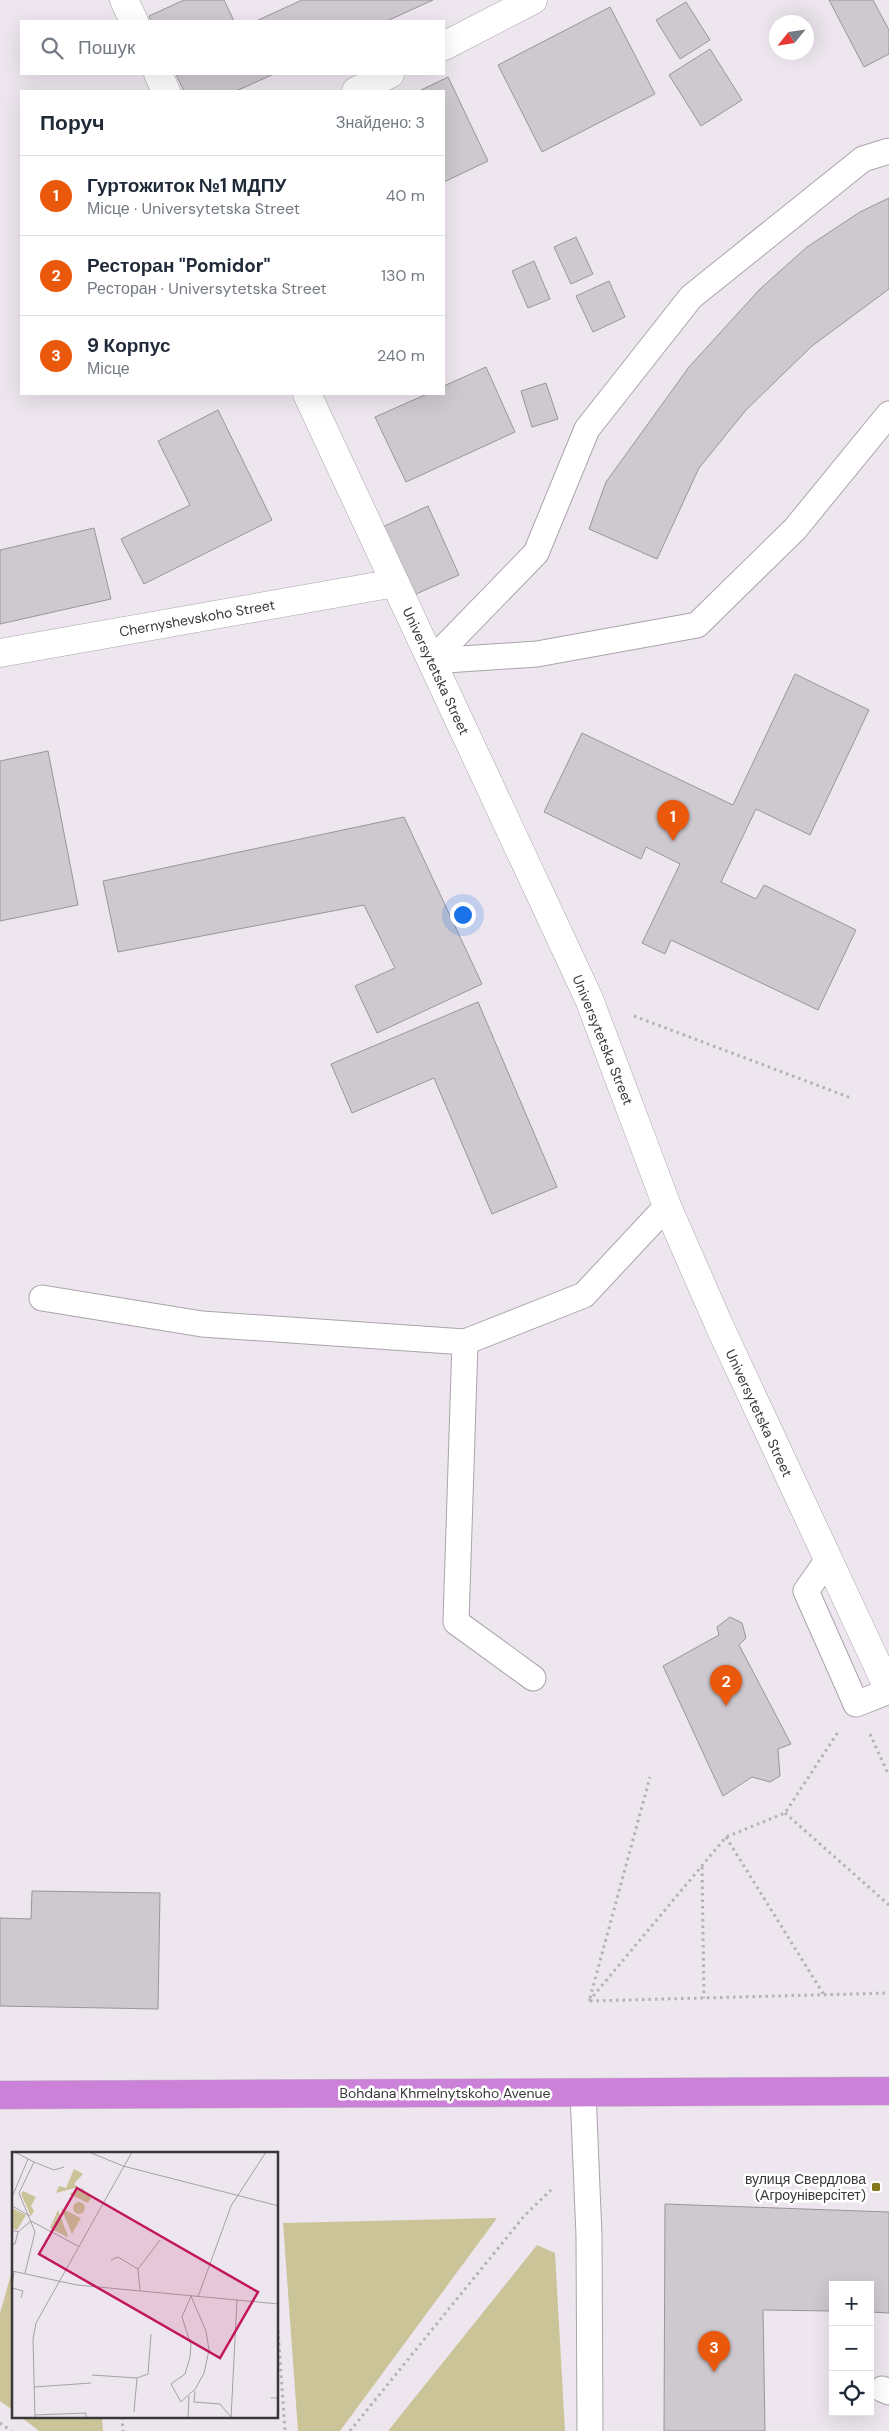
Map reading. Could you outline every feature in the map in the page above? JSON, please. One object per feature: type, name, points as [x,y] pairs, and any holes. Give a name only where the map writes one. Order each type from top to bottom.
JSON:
[{"type":"highway","name":"Bohdana Khmelnytskoho Avenue","points":[[0,2094],[889,2091]]},
{"type":"street","points":[[124,0],[134,20]]},
{"type":"street","points":[[445,45],[533,0]]},
{"type":"street","points":[[158,75],[166,90]]},
{"type":"street","points":[[358,90],[388,75]]},
{"type":"street","name":"Universytetska Street","points":[[307,395],[589,999],[667,1206],[827,1561],[889,1690]]},
{"type":"street","name":"Chernyshevskoho Street","points":[[0,653],[394,583]]},
{"type":"lane","points":[[431,661],[536,553],[587,429],[691,297],[863,159],[889,151]]},
{"type":"lane","points":[[431,661],[537,654],[697,625],[795,529],[889,414]]},
{"type":"lane","points":[[42,1298],[202,1324],[465,1342],[584,1295],[667,1206]]},
{"type":"lane","points":[[465,1342],[456,1622],[533,1678]]},
{"type":"lane","points":[[827,1561],[806,1590],[856,1704],[889,1690]]},
{"type":"lane","points":[[583,2092],[589,2236],[590,2431]]},
{"type":"path","points":[[589,999],[851,1098]]},
{"type":"path","points":[[856,1704],[889,1776]]},
{"type":"path","points":[[589,2001],[726,1838],[785,1814],[856,1704]]},
{"type":"path","points":[[589,2001],[650,1777]]},
{"type":"path","points":[[785,1814],[889,1905]]},
{"type":"path","points":[[726,1838],[824,1995]]},
{"type":"path","points":[[702,1866],[704,1998]]},
{"type":"path","points":[[589,2001],[889,1993]]},
{"type":"path","points":[[350,2431],[525,2215],[585,2159]]},
{"type":"path","points":[[279,2372],[285,2431]]},
{"type":"path","points":[[122,2418],[123,2431]]},
{"type":"path","points":[[0,2423],[12,2431]]},
{"type":"shaded area","points":[[497,2218],[340,2431],[298,2431],[283,2223]]},
{"type":"shaded area","points":[[537,2245],[555,2253],[565,2431],[388,2431]]},
{"type":"shaded area","points":[[12,2271],[12,2410],[0,2401],[0,2313]]},
{"type":"shaded area","points":[[22,2418],[102,2418],[103,2431],[39,2431]]},
{"type":"building","points":[[184,0],[224,0],[234,20],[151,20],[149,16]]},
{"type":"building","points":[[302,0],[433,0],[389,20],[258,20]]},
{"type":"building","points":[[829,0],[873,0],[889,30],[889,54],[864,67]]},
{"type":"building","points":[[686,2],[710,40],[680,59],[656,20]]},
{"type":"building","points":[[610,7],[655,94],[542,152],[498,65]]},
{"type":"building","points":[[710,49],[742,100],[701,126],[669,75]]},
{"type":"building","points":[[176,75],[272,75],[238,90],[184,90]]},
{"type":"building","points":[[448,77],[488,161],[445,182],[445,90],[421,90]]},
{"type":"building","points":[[889,198],[889,289],[812,346],[746,410],[699,468],[657,559],[589,529],[606,482],[689,367],[760,289],[807,247],[860,212]]},
{"type":"building","points":[[576,237],[593,274],[571,284],[554,247]]},
{"type":"building","points":[[534,261],[550,299],[528,308],[512,271]]},
{"type":"building","points":[[609,281],[625,317],[593,332],[576,296]]},
{"type":"building","points":[[486,367],[515,432],[406,482],[375,417],[425,395],[445,395],[445,386]]},
{"type":"building","points":[[546,383],[558,419],[532,427],[521,391]]},
{"type":"building","points":[[218,410],[272,520],[144,584],[121,539],[190,505],[158,441]]},
{"type":"building","points":[[428,506],[459,575],[407,598],[376,530]]},
{"type":"building","points":[[94,528],[111,599],[0,624],[0,550]]},
{"type":"building","points":[[795,674],[869,710],[810,835],[756,809],[721,882],[756,899],[764,885],[856,930],[818,1010],[671,940],[665,954],[642,943],[680,864],[646,847],[641,859],[544,812],[582,733],[733,805]]},
{"type":"building","points":[[48,751],[78,905],[0,921],[0,761]]},
{"type":"building","points":[[404,817],[482,984],[377,1033],[355,986],[395,968],[364,905],[118,952],[103,881]]},
{"type":"building","points":[[478,1002],[557,1187],[492,1214],[434,1078],[352,1113],[331,1064]]},
{"type":"building","points":[[730,1617],[742,1623],[746,1638],[739,1645],[791,1744],[778,1749],[780,1776],[770,1782],[752,1777],[723,1796],[663,1666],[719,1635],[717,1627]]},
{"type":"building","points":[[32,1891],[160,1893],[158,2009],[0,2006],[0,1918],[31,1919]]},
{"type":"building","points":[[665,2204],[889,2212],[889,2313],[874,2312],[874,2281],[829,2281],[829,2311],[763,2310],[765,2431],[664,2431]]},
{"type":"place","name":"Гуртожиток №1 МДПУ","points":[[673,841]]},
{"type":"place","name":"Ресторан \"Pomidor\"","points":[[726,1706]]},
{"type":"place","name":"вулиця Свердлова (Агроуніверсітет)","points":[[876,2187]]},
{"type":"place","name":"9 Корпус","points":[[714,2372]]}]
